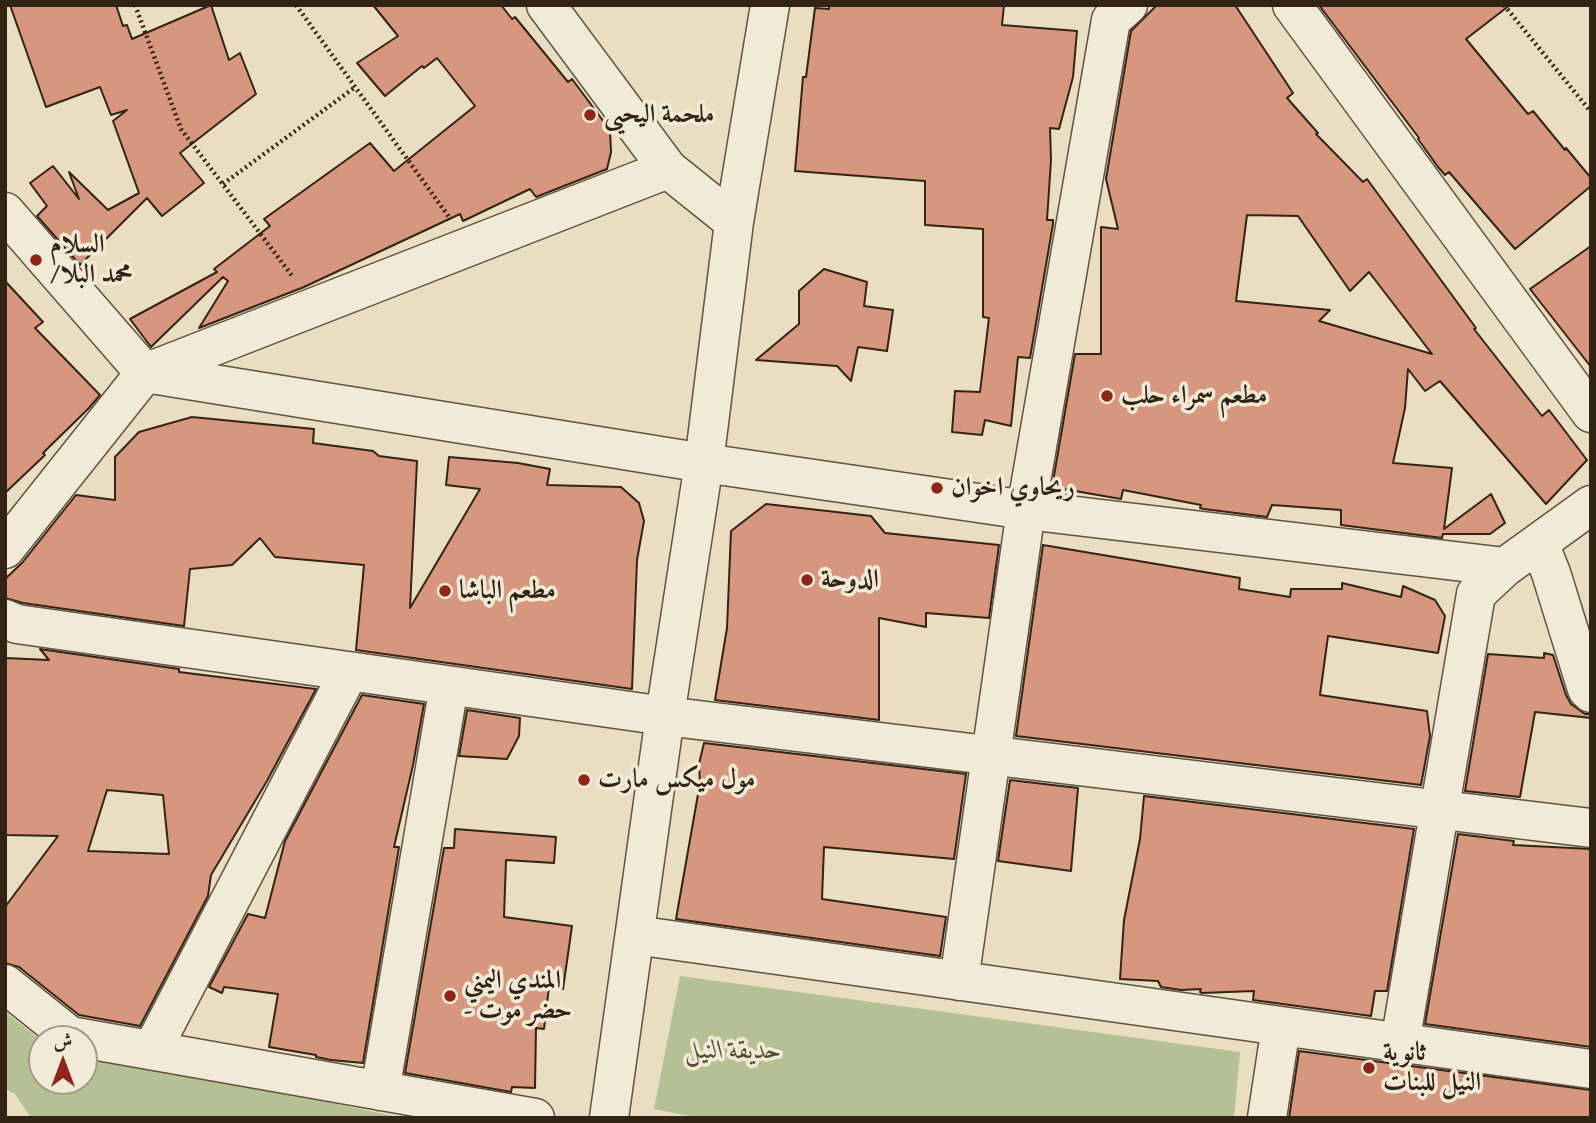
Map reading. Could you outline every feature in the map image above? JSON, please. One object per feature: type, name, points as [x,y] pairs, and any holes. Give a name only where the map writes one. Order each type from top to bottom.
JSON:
[{"type":"street","points":[[546,5],[668,169],[734,222]]},
{"type":"street","points":[[609,1118],[665,716],[704,463],[734,222],[770,5]]},
{"type":"street","points":[[958,981],[1026,510],[1111,20],[1128,5]]},
{"type":"street","points":[[1292,5],[1591,413]]},
{"type":"street","points":[[5,549],[145,373],[668,169]]},
{"type":"street","points":[[12,236],[145,373],[704,463],[1026,510],[1505,567]]},
{"type":"street","points":[[1400,1043],[1476,594],[1505,567],[1591,505]]},
{"type":"street","points":[[1539,543],[1587,689],[1591,693]]},
{"type":"street","points":[[5,619],[17,624],[665,716],[1591,828]]},
{"type":"street","points":[[152,1050],[349,672]]},
{"type":"street","points":[[380,1091],[449,686]]},
{"type":"street","points":[[635,935],[1591,1069]]},
{"type":"street","points":[[5,984],[70,1036],[535,1118]]},
{"type":"street","points":[[1267,1118],[1281,1026]]},
{"type":"path","points":[[135,5],[181,129],[317,307]]},
{"type":"path","points":[[296,5],[471,247]]},
{"type":"path","points":[[1504,5],[1591,112]]},
{"type":"path","points":[[223,184],[354,88]]},
{"type":"green space","name":"حديقة النيل","points":[[680,976],[1240,1052],[1234,1118],[699,1118],[654,1109]]},
{"type":"green space","points":[[5,1012],[28,1030],[28,1095],[98,1095],[98,1054],[403,1118],[31,1118],[15,1094],[5,1089]]},
{"type":"building","points":[[10,5],[116,5],[123,26],[127,25],[132,39],[211,5],[229,60],[240,53],[256,94],[180,153],[204,183],[162,216],[147,198],[80,265],[37,216],[47,206],[30,183],[53,166],[79,199],[69,172],[108,210],[139,193],[113,121],[127,110],[111,115],[100,87],[46,107]]},
{"type":"building","points":[[373,5],[501,5],[512,19],[515,17],[568,82],[572,79],[610,130],[611,152],[607,169],[536,197],[530,189],[463,221],[460,214],[304,287],[199,328],[228,281],[223,277],[151,347],[130,319],[217,272],[214,269],[270,226],[264,219],[370,143],[394,171],[475,106],[437,58],[424,68],[422,66],[385,96],[357,63],[398,36]]},
{"type":"building","points":[[829,5],[1004,5],[1002,25],[1077,31],[1073,77],[1059,129],[1050,128],[1047,220],[1053,220],[1053,224],[1030,358],[1018,357],[1011,426],[985,420],[982,435],[952,432],[955,391],[980,392],[989,318],[983,317],[983,229],[925,225],[925,181],[795,171],[803,77],[806,77],[815,8],[829,9]]},
{"type":"building","points":[[1157,5],[1235,5],[1293,93],[1287,98],[1318,133],[1316,134],[1363,182],[1367,179],[1476,328],[1474,329],[1542,416],[1549,410],[1587,460],[1546,504],[1440,381],[1425,391],[1408,369],[1405,408],[1393,463],[1452,468],[1444,529],[1491,494],[1505,523],[1490,534],[1443,534],[1442,538],[1341,525],[1341,510],[1272,505],[1267,517],[1204,509],[1200,508],[1201,505],[1123,490],[1121,499],[1052,487],[1075,354],[1101,354],[1101,227],[1118,229],[1106,179],[1131,31]],"holes":[[[1247,215],[1298,216],[1350,291],[1369,272],[1432,354],[1319,321],[1330,310],[1236,301]]]},
{"type":"building","points":[[1319,5],[1510,5],[1466,39],[1528,114],[1533,111],[1565,150],[1566,148],[1591,178],[1591,186],[1515,249],[1449,172],[1445,175],[1438,167]]},
{"type":"building","points":[[1591,246],[1591,367],[1530,289]]},
{"type":"building","points":[[824,269],[867,282],[864,306],[893,310],[887,351],[858,347],[851,381],[837,366],[756,360],[799,324],[799,291]]},
{"type":"building","points":[[5,281],[43,322],[35,328],[100,395],[43,453],[45,455],[5,493]]},
{"type":"building","points":[[192,417],[314,429],[313,443],[373,451],[379,456],[417,461],[410,608],[480,489],[446,485],[449,457],[518,463],[550,469],[547,485],[621,487],[639,503],[644,521],[637,560],[632,689],[356,650],[364,565],[275,557],[260,538],[232,565],[190,569],[184,626],[23,603],[5,598],[5,579],[22,563],[76,495],[115,500],[115,457],[139,432]]},
{"type":"building","points":[[766,504],[871,516],[885,533],[999,545],[989,618],[926,613],[926,627],[879,618],[879,720],[715,700],[727,628],[731,531]]},
{"type":"building","points":[[1043,545],[1240,578],[1239,589],[1290,597],[1291,589],[1342,589],[1342,583],[1401,597],[1403,586],[1435,600],[1445,616],[1438,653],[1328,636],[1320,695],[1427,711],[1430,736],[1421,785],[1016,736]]},
{"type":"building","points":[[40,649],[179,669],[179,672],[316,689],[267,781],[211,875],[208,896],[140,1026],[79,1015],[19,967],[5,963],[5,907],[58,836],[5,835],[5,658],[49,660]],"holes":[[[107,790],[163,795],[169,854],[88,851]]]},
{"type":"building","points":[[1544,653],[1553,655],[1571,704],[1585,714],[1591,714],[1591,718],[1535,712],[1520,797],[1465,791],[1488,654],[1544,658]]},
{"type":"building","points":[[362,695],[424,704],[394,847],[399,847],[363,1063],[331,1060],[269,1047],[278,994],[224,987],[222,993],[209,987],[248,914],[265,918],[285,841]]},
{"type":"building","points":[[467,710],[520,718],[519,736],[507,759],[459,756]]},
{"type":"building","points":[[704,743],[966,774],[954,859],[824,847],[822,899],[946,917],[940,956],[676,919],[700,783],[699,764]]},
{"type":"building","points":[[1010,780],[1078,788],[1071,871],[998,861]]},
{"type":"building","points":[[1144,796],[1414,829],[1387,991],[1375,991],[1371,1016],[1253,1000],[1254,991],[1202,993],[1201,989],[1161,987],[1158,981],[1120,979],[1124,920],[1140,839]]},
{"type":"building","points":[[455,829],[556,837],[554,863],[506,860],[504,917],[572,926],[563,989],[549,987],[544,1029],[536,1028],[535,1088],[512,1087],[511,1092],[405,1073],[444,848],[454,848]]},
{"type":"building","points":[[1458,834],[1514,841],[1513,845],[1591,849],[1591,1047],[1425,1024]]},
{"type":"building","name":"ثانوية النيل للبنات","points":[[1299,1051],[1591,1090],[1591,1118],[1289,1118]]},
{"type":"place","name":"ملحمة اليحيى","points":[[590,115]]},
{"type":"place","name":"السلام /محمد البلا","points":[[36,260]]},
{"type":"place","name":"مطعم سمراء حلب","points":[[1107,396]]},
{"type":"place","name":"ريحاوي اخوان","points":[[937,488]]},
{"type":"place","name":"الدوحة","points":[[807,580]]},
{"type":"place","name":"مطعم الباشا","points":[[445,591]]},
{"type":"place","name":"مول ميكس مارت","points":[[584,780]]},
{"type":"place","name":"المندي اليمني - حضر موت","points":[[450,996]]},
{"type":"place","name":"ثانوية النيل للبنات","points":[[1369,1068]]}]
